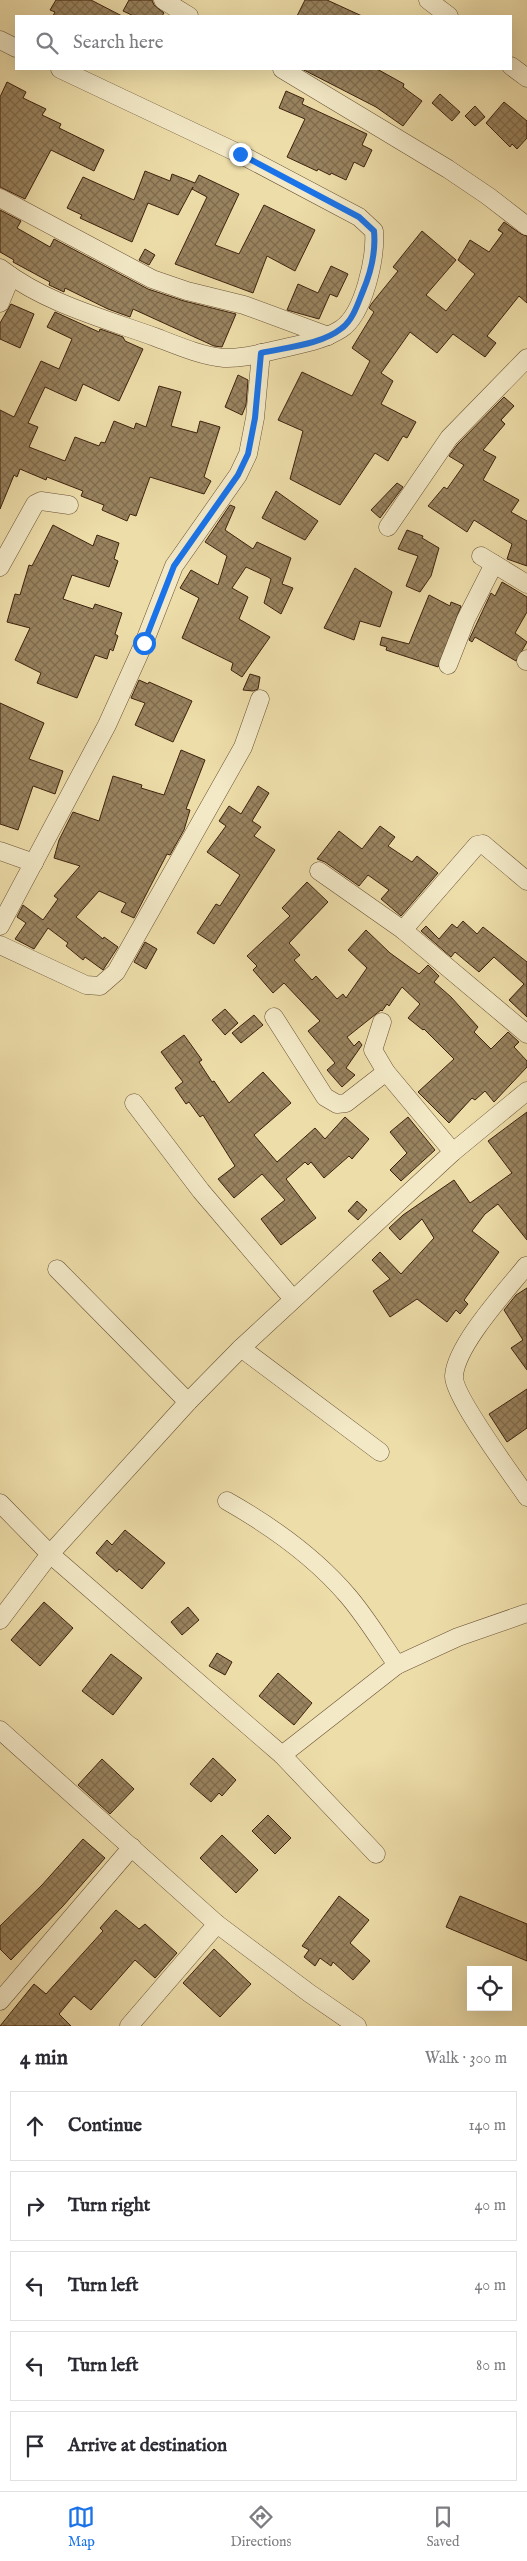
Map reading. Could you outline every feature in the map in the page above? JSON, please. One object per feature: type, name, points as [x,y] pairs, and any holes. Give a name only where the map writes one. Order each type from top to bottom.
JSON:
[{"type":"street","points":[[163,0],[187,15]]},
{"type":"street","points":[[428,0],[448,15]]},
{"type":"street","points":[[0,40],[15,48]]},
{"type":"street","points":[[512,67],[527,78]]},
{"type":"street","points":[[0,303],[6,272],[48,298],[191,350],[222,358],[261,353],[321,339],[343,328],[355,310],[372,264],[376,248],[374,231],[359,217],[240,154],[62,70]]},
{"type":"street","points":[[284,70],[448,169],[488,196],[527,226]]},
{"type":"street","points":[[0,198],[152,279],[187,291],[244,305],[328,336]]},
{"type":"street","points":[[0,926],[110,717],[144,643],[174,566],[238,475],[248,454],[255,418],[261,353]]},
{"type":"street","points":[[388,527],[449,438],[527,358]]},
{"type":"street","points":[[0,567],[34,504],[41,501],[69,505]]},
{"type":"street","points":[[448,665],[488,560],[527,584]]},
{"type":"street","points":[[0,945],[86,985],[100,986],[116,972],[243,747],[260,699]]},
{"type":"street","points":[[403,930],[476,845],[483,844],[527,881]]},
{"type":"street","points":[[0,852],[34,863]]},
{"type":"street","points":[[319,871],[403,930],[527,1034]]},
{"type":"street","points":[[274,1017],[326,1097],[337,1104],[346,1103],[386,1072]]},
{"type":"street","points":[[382,1022],[373,1050],[386,1072],[453,1152]]},
{"type":"street","points":[[0,1620],[50,1554],[188,1402],[241,1348],[453,1152],[527,1091]]},
{"type":"street","points":[[134,1103],[201,1191],[293,1299]]},
{"type":"street","points":[[527,1266],[481,1323],[466,1346],[456,1364],[454,1379],[476,1420],[527,1497]]},
{"type":"street","points":[[57,1268],[188,1402]]},
{"type":"street","points":[[241,1348],[380,1452]]},
{"type":"street","points":[[227,1501],[264,1522],[325,1573],[348,1596],[397,1665]]},
{"type":"street","points":[[0,1503],[50,1554],[282,1755],[376,1854]]},
{"type":"street","points":[[282,1755],[397,1665],[458,1637],[527,1613]]},
{"type":"street","points":[[0,1730],[217,1924],[309,1994],[357,2026]]},
{"type":"street","points":[[0,2001],[132,1847]]},
{"type":"street","points":[[129,2026],[217,1924]]},
{"type":"building","points":[[56,0],[91,0],[120,15],[54,15],[55,12],[50,10]]},
{"type":"building","points":[[129,0],[152,0],[154,5],[164,13],[163,15],[132,15],[123,11]]},
{"type":"building","points":[[305,0],[327,0],[360,15],[298,15]]},
{"type":"building","points":[[304,70],[379,70],[404,84],[403,87],[422,101],[403,126],[376,107]]},
{"type":"building","points":[[7,82],[26,92],[23,98],[46,109],[42,115],[61,124],[59,128],[104,150],[94,171],[51,150],[25,199],[0,187],[0,97]]},
{"type":"building","points":[[286,91],[304,99],[302,104],[367,134],[362,145],[372,150],[364,167],[354,162],[346,180],[331,173],[330,175],[318,169],[317,171],[287,157],[305,119],[279,108]]},
{"type":"building","points":[[440,94],[460,112],[452,121],[432,103]]},
{"type":"building","points":[[504,102],[527,121],[527,138],[517,149],[512,144],[510,147],[486,123]]},
{"type":"building","points":[[475,106],[485,117],[475,126],[465,116]]},
{"type":"building","points":[[145,171],[170,181],[172,174],[195,183],[199,175],[239,194],[215,245],[239,254],[264,205],[315,230],[295,271],[267,256],[253,293],[175,264],[207,197],[192,189],[193,187],[178,215],[148,203],[132,242],[80,218],[82,215],[67,208],[83,177],[134,200]]},
{"type":"building","points":[[0,210],[21,221],[17,228],[50,247],[54,239],[148,289],[184,301],[236,314],[222,347],[214,346],[133,309],[130,317],[108,309],[65,288],[64,292],[49,285],[50,282],[13,262],[14,260],[0,252]]},
{"type":"building","points":[[504,222],[527,236],[527,303],[519,296],[487,336],[496,343],[485,357],[453,334],[437,353],[410,332],[381,373],[393,381],[381,404],[416,422],[407,438],[403,436],[388,461],[375,453],[340,505],[290,479],[303,431],[278,420],[302,372],[352,396],[370,361],[352,348],[374,312],[369,308],[398,271],[393,267],[422,231],[456,260],[426,295],[446,311],[475,274],[458,260],[470,240],[489,252],[503,233],[498,230]]},
{"type":"building","points":[[145,249],[155,255],[149,265],[139,260]]},
{"type":"building","points":[[331,266],[348,274],[337,297],[330,294],[319,319],[287,310],[298,284],[318,293]]},
{"type":"building","points":[[11,304],[34,314],[20,348],[0,339],[0,323]]},
{"type":"building","points":[[55,312],[99,332],[100,329],[123,337],[125,341],[143,349],[119,401],[83,384],[76,401],[45,387],[28,423],[38,427],[29,447],[65,461],[75,437],[99,446],[101,442],[105,443],[114,421],[134,429],[136,423],[146,427],[159,386],[181,392],[171,426],[197,433],[200,421],[220,427],[204,477],[211,481],[204,494],[150,477],[136,516],[130,514],[127,521],[102,510],[104,505],[81,496],[83,491],[47,477],[46,480],[20,469],[17,477],[14,475],[0,509],[0,410],[14,417],[41,361],[59,369],[72,339],[47,327]]},
{"type":"building","points":[[238,375],[248,380],[246,405],[242,415],[225,407]]},
{"type":"building","points":[[504,397],[514,406],[501,420],[505,424],[483,450],[496,457],[483,480],[519,500],[511,512],[527,521],[527,566],[507,559],[512,544],[474,520],[467,532],[428,506],[444,487],[447,489],[464,465],[449,456],[457,445]]},
{"type":"building","points":[[397,483],[403,487],[380,518],[371,510]]},
{"type":"building","points":[[276,491],[318,521],[305,540],[262,518]]},
{"type":"building","points":[[230,505],[235,507],[225,530],[253,549],[257,542],[291,558],[282,584],[293,588],[281,614],[264,603],[271,579],[268,577],[246,567],[232,588],[248,597],[239,619],[270,637],[242,677],[231,670],[233,663],[182,638],[199,598],[180,588],[191,570],[218,585],[227,556],[205,542]]},
{"type":"building","points":[[53,525],[93,546],[97,535],[119,543],[114,559],[118,561],[109,587],[72,575],[63,599],[93,609],[95,604],[122,613],[115,634],[118,636],[113,651],[110,649],[107,659],[95,655],[77,698],[37,683],[41,673],[15,660],[30,628],[7,622],[15,594],[20,595],[29,565],[32,566]]},
{"type":"building","points":[[407,530],[423,536],[422,538],[439,548],[431,576],[420,592],[406,586],[418,556],[398,549]]},
{"type":"building","points":[[355,568],[392,592],[380,627],[360,621],[354,640],[324,628]]},
{"type":"building","points":[[502,582],[527,597],[527,612],[515,633],[527,642],[516,661],[475,637],[472,642],[469,640],[491,593],[495,596]]},
{"type":"building","points":[[429,595],[450,606],[451,602],[461,606],[438,667],[386,650],[387,647],[380,645],[382,637],[409,644]]},
{"type":"building","points":[[250,674],[260,677],[258,689],[253,691],[243,690]]},
{"type":"building","points":[[139,680],[148,684],[149,682],[192,701],[173,742],[135,725],[145,703],[131,698]]},
{"type":"building","points":[[0,703],[44,723],[29,759],[63,771],[55,794],[33,786],[18,830],[0,824]]},
{"type":"building","points":[[181,750],[205,760],[186,809],[190,810],[184,830],[170,855],[167,854],[134,918],[121,912],[126,903],[99,891],[76,917],[103,939],[104,937],[118,947],[103,970],[85,957],[83,960],[66,946],[68,943],[48,928],[34,949],[15,939],[26,923],[17,917],[23,905],[43,920],[58,899],[54,896],[80,866],[54,858],[59,840],[73,812],[99,821],[113,776],[142,785],[141,788],[164,795]]},
{"type":"building","points":[[258,786],[269,793],[252,821],[261,827],[254,836],[275,850],[214,944],[197,933],[216,904],[220,906],[240,875],[207,852],[226,826],[219,821],[229,806],[241,814]]},
{"type":"building","points":[[380,826],[395,837],[388,846],[412,862],[417,856],[438,873],[401,916],[381,899],[389,890],[368,875],[359,886],[325,862],[317,859],[339,831],[362,849]]},
{"type":"building","points":[[307,882],[328,902],[289,943],[300,955],[294,960],[312,980],[316,976],[337,999],[343,994],[346,998],[367,968],[348,950],[366,930],[390,953],[419,974],[428,965],[439,976],[434,982],[451,997],[478,1027],[474,1032],[491,1049],[508,1032],[519,1042],[514,1047],[527,1061],[527,1067],[494,1102],[485,1091],[475,1100],[472,1098],[449,1123],[418,1092],[454,1059],[424,1029],[408,1018],[420,1004],[402,987],[389,1006],[387,1004],[382,1011],[347,1037],[354,1046],[359,1041],[362,1045],[346,1068],[355,1075],[342,1087],[327,1070],[335,1063],[308,1031],[320,1021],[284,983],[273,993],[253,970],[257,966],[247,956],[290,916],[282,908]]},
{"type":"building","points":[[463,921],[477,934],[483,927],[527,962],[527,1017],[509,1000],[524,984],[494,957],[479,972],[455,952],[451,957],[421,931],[426,926],[439,939],[452,924],[457,928]]},
{"type":"building","points":[[145,942],[157,949],[146,969],[134,962]]},
{"type":"building","points":[[225,1009],[238,1023],[225,1035],[212,1020]]},
{"type":"building","points":[[254,1015],[263,1025],[241,1043],[232,1033]]},
{"type":"building","points":[[184,1035],[202,1060],[199,1062],[212,1082],[214,1081],[229,1103],[263,1072],[291,1103],[254,1135],[277,1162],[315,1128],[325,1139],[345,1117],[369,1139],[352,1159],[349,1156],[324,1178],[311,1162],[308,1165],[305,1162],[286,1179],[316,1218],[281,1245],[261,1219],[285,1200],[262,1174],[234,1198],[218,1179],[235,1166],[203,1115],[200,1117],[189,1102],[186,1104],[175,1088],[183,1082],[161,1052]]},
{"type":"building","points":[[527,1112],[527,1240],[498,1204],[485,1214],[472,1231],[499,1252],[464,1300],[468,1304],[460,1314],[456,1310],[447,1322],[417,1299],[390,1317],[373,1291],[390,1279],[372,1260],[380,1252],[401,1274],[434,1238],[422,1219],[400,1240],[389,1228],[403,1215],[454,1180],[470,1203],[512,1173],[488,1141]]},
{"type":"building","points":[[408,1117],[435,1150],[401,1181],[390,1170],[407,1153],[390,1132]]},
{"type":"building","points":[[357,1201],[367,1210],[358,1220],[348,1211]]},
{"type":"building","points":[[527,1288],[527,1370],[511,1348],[523,1340],[504,1310],[516,1295]]},
{"type":"building","points":[[527,1389],[527,1428],[507,1442],[489,1414]]},
{"type":"building","points":[[125,1530],[165,1563],[142,1589],[119,1569],[117,1572],[96,1553],[107,1540],[112,1545]]},
{"type":"building","points":[[44,1602],[73,1628],[40,1666],[11,1640]]},
{"type":"building","points":[[188,1607],[199,1620],[182,1635],[171,1622]]},
{"type":"building","points":[[217,1653],[232,1662],[225,1675],[209,1666]]},
{"type":"building","points":[[111,1654],[142,1678],[113,1715],[82,1691]]},
{"type":"building","points":[[278,1673],[312,1703],[294,1725],[259,1696]]},
{"type":"building","points":[[213,1758],[236,1780],[222,1796],[219,1793],[211,1802],[190,1784]]},
{"type":"building","points":[[102,1759],[134,1789],[110,1814],[78,1785]]},
{"type":"building","points":[[268,1815],[291,1838],[275,1854],[252,1831]]},
{"type":"building","points":[[222,1835],[258,1870],[236,1893],[200,1858]]},
{"type":"building","points":[[83,1839],[105,1858],[63,1906],[11,1960],[0,1949],[0,1926],[42,1885]]},
{"type":"building","points":[[339,1896],[369,1920],[350,1943],[370,1961],[353,1980],[333,1962],[331,1966],[320,1958],[315,1966],[304,1957],[309,1950],[302,1946]]},
{"type":"building","points":[[460,1896],[527,1924],[527,1961],[446,1927]]},
{"type":"building","points":[[116,1910],[139,1929],[145,1924],[177,1953],[155,1978],[135,1960],[91,2010],[74,1996],[59,2014],[71,2026],[0,2026],[34,1984],[46,1994],[103,1931],[100,1928]]},
{"type":"building","points":[[214,1949],[251,1984],[220,2017],[183,1983]]},
{"type":"route","points":[[144,643],[174,566],[238,475],[248,454],[255,418],[261,353],[321,339],[343,328],[355,310],[368,279],[376,248],[374,231],[359,217],[240,154]]}]
